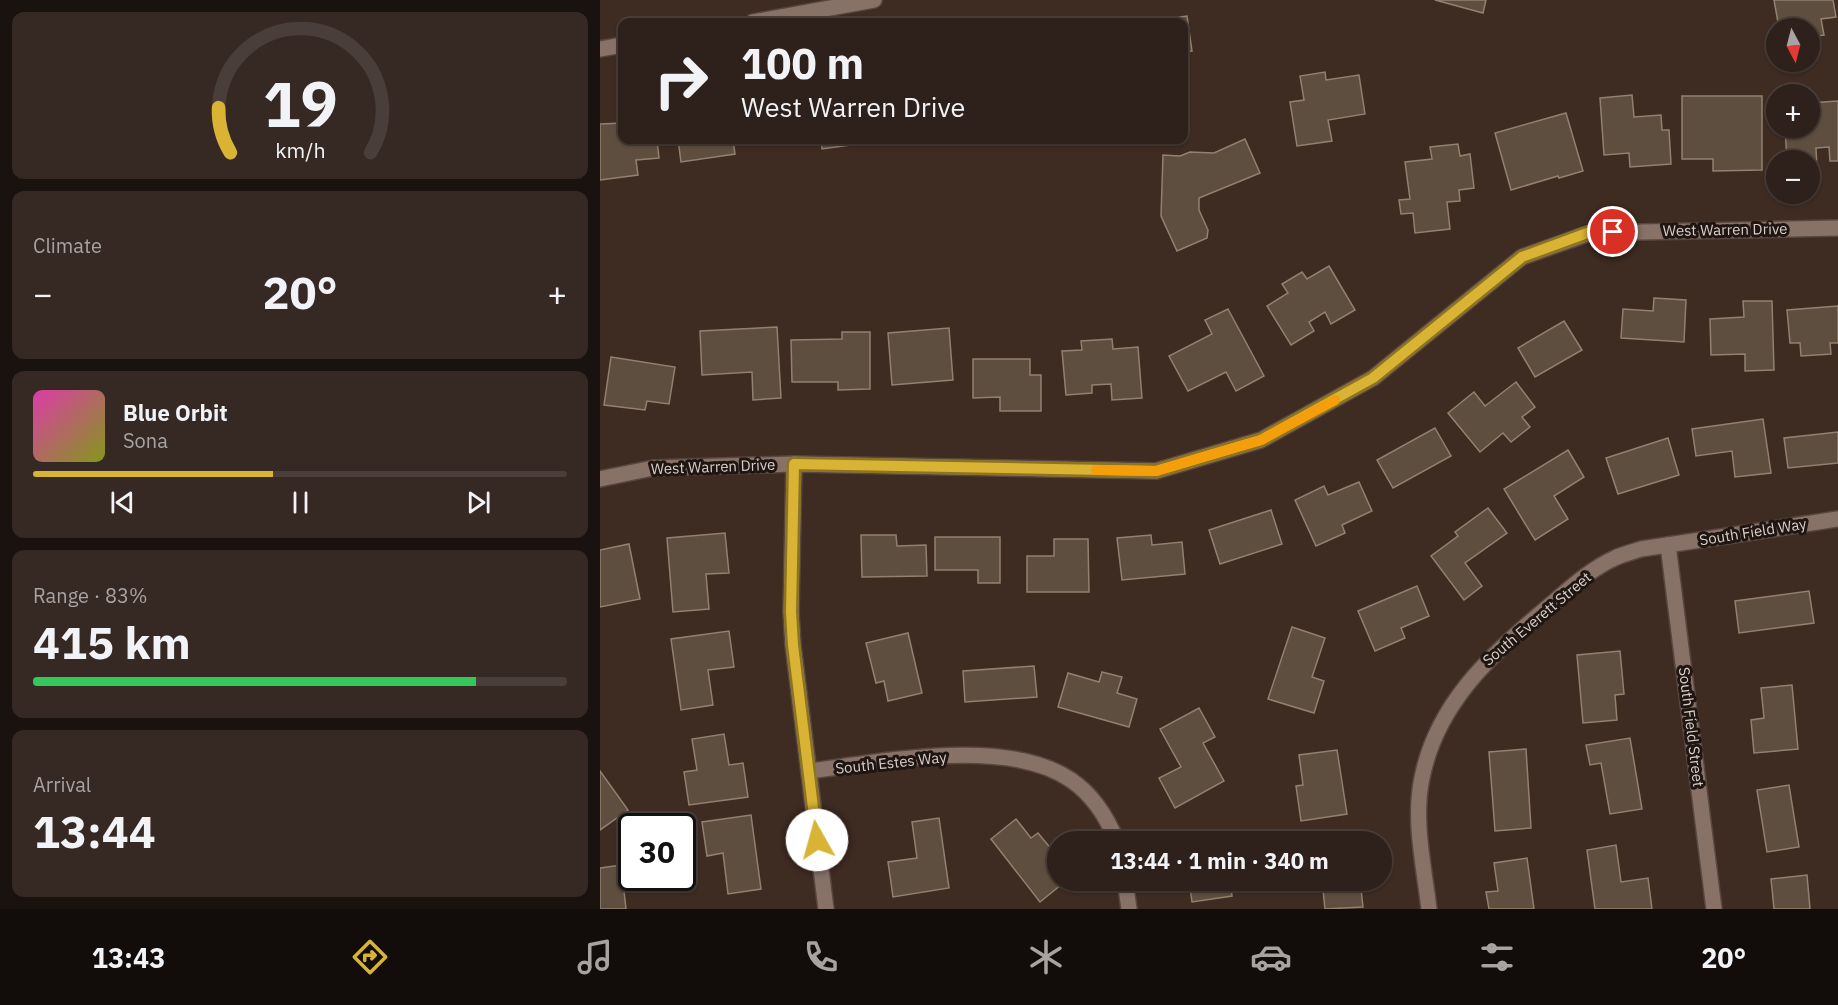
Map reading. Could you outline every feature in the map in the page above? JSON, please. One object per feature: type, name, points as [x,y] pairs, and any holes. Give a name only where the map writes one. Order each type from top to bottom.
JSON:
[{"type":"street","points":[[775,18],[874,0]]},
{"type":"street","points":[[600,49],[618,46]]},
{"type":"street","name":"West Warren Drive","points":[[600,479],[653,468],[794,464],[1156,471],[1271,435],[1373,378],[1522,257],[1590,232],[1838,228]]},
{"type":"street","points":[[794,464],[792,634],[826,909]]},
{"type":"street","name":"South Field Way","points":[[1668,545],[1838,519]]},
{"type":"street","name":"South Everett Street","points":[[1429,909],[1420,834],[1421,779],[1429,750],[1442,721],[1458,695],[1477,670],[1501,646],[1586,575],[1614,558],[1641,549],[1668,545]]},
{"type":"street","name":"South Field Street","points":[[1668,545],[1714,909]]},
{"type":"street","name":"South Estes Way","points":[[809,771],[931,756],[1019,759],[1051,769],[1071,780],[1090,797],[1106,817],[1112,831]]},
{"type":"street","points":[[1127,891],[1129,909]]},
{"type":"building","points":[[1435,0],[1486,0],[1483,13]]},
{"type":"building","points":[[1774,0],[1833,0],[1836,17],[1821,19],[1824,35],[1820,36],[1820,18],[1777,18]]},
{"type":"building","points":[[1188,23],[1192,51],[1188,52]]},
{"type":"building","points":[[1325,72],[1326,80],[1359,75],[1365,114],[1328,120],[1332,141],[1297,146],[1290,102],[1304,100],[1300,76]]},
{"type":"building","points":[[1632,95],[1634,117],[1661,115],[1662,130],[1669,130],[1671,164],[1630,167],[1629,153],[1604,155],[1600,98]]},
{"type":"building","points":[[1682,96],[1762,96],[1762,170],[1713,171],[1713,159],[1682,159]]},
{"type":"building","points":[[1838,101],[1838,161],[1830,161],[1829,147],[1816,148],[1816,150],[1786,150],[1786,138],[1820,138],[1820,102]]},
{"type":"building","points":[[1566,113],[1583,171],[1511,190],[1495,133]]},
{"type":"building","points":[[618,123],[618,144],[657,144],[659,158],[636,160],[638,175],[600,180],[600,124]]},
{"type":"building","points":[[1245,139],[1260,173],[1199,198],[1199,210],[1208,230],[1207,238],[1177,251],[1161,216],[1163,155],[1180,156],[1190,152],[1214,153]]},
{"type":"building","points":[[679,144],[734,144],[735,154],[681,162]]},
{"type":"building","points":[[821,144],[850,145],[822,149]]},
{"type":"building","points":[[1458,144],[1460,156],[1470,154],[1474,188],[1459,190],[1460,201],[1447,202],[1450,229],[1415,233],[1413,213],[1401,214],[1399,200],[1410,199],[1405,162],[1432,159],[1430,147]]},
{"type":"building","points":[[1329,266],[1355,310],[1331,324],[1325,312],[1309,322],[1314,331],[1291,345],[1267,306],[1288,293],[1282,284],[1302,272],[1307,279]]},
{"type":"building","points":[[1654,298],[1686,300],[1684,342],[1621,338],[1623,309],[1653,311]]},
{"type":"building","points":[[1743,301],[1772,301],[1774,370],[1745,371],[1745,354],[1711,355],[1710,319],[1744,317]]},
{"type":"building","points":[[1838,306],[1838,343],[1830,343],[1831,354],[1801,356],[1800,343],[1790,343],[1787,310]]},
{"type":"building","points":[[1228,309],[1264,376],[1236,391],[1226,372],[1188,391],[1169,356],[1212,334],[1205,320]]},
{"type":"building","points":[[1564,321],[1582,350],[1535,377],[1518,348]]},
{"type":"building","points":[[777,327],[781,398],[753,400],[752,372],[702,375],[700,331]]},
{"type":"building","points":[[949,328],[953,380],[892,385],[888,333]]},
{"type":"building","points":[[842,332],[870,332],[870,389],[838,390],[838,382],[792,382],[791,340],[842,339]]},
{"type":"building","points":[[1112,339],[1113,349],[1138,347],[1142,398],[1112,400],[1111,384],[1092,385],[1092,393],[1066,395],[1062,351],[1082,350],[1081,341]]},
{"type":"building","points":[[611,357],[675,367],[669,404],[647,401],[645,410],[604,405]]},
{"type":"building","points":[[973,359],[1030,359],[1030,375],[1041,375],[1041,411],[1000,411],[1000,397],[973,398]]},
{"type":"building","points":[[1516,382],[1535,407],[1522,417],[1530,427],[1511,442],[1503,433],[1480,452],[1448,413],[1474,392],[1485,406]]},
{"type":"building","points":[[1763,419],[1771,473],[1735,477],[1732,451],[1696,456],[1692,429]]},
{"type":"building","points":[[1435,428],[1451,456],[1393,488],[1377,460]]},
{"type":"building","points":[[1838,432],[1838,463],[1788,468],[1784,438]]},
{"type":"building","points":[[1668,438],[1679,475],[1618,494],[1606,458]]},
{"type":"building","points":[[1568,450],[1584,477],[1554,496],[1568,519],[1535,540],[1504,489]]},
{"type":"building","points":[[1359,482],[1372,511],[1342,525],[1345,533],[1316,546],[1295,500],[1324,486],[1328,495]]},
{"type":"building","points":[[1488,508],[1507,533],[1465,563],[1482,586],[1464,600],[1431,556],[1458,536],[1455,532]]},
{"type":"building","points":[[1271,510],[1282,544],[1220,564],[1209,530]]},
{"type":"building","points":[[725,533],[729,573],[706,574],[709,609],[673,612],[667,538]]},
{"type":"building","points":[[861,535],[896,535],[897,546],[926,545],[927,576],[862,577]]},
{"type":"building","points":[[1151,535],[1152,545],[1182,542],[1185,574],[1122,580],[1117,538]]},
{"type":"building","points":[[935,537],[1000,537],[1000,583],[978,583],[978,570],[935,570]]},
{"type":"building","points":[[1054,539],[1088,539],[1089,592],[1027,592],[1027,556],[1054,556]]},
{"type":"building","points":[[629,544],[640,599],[600,607],[600,550]]},
{"type":"building","points":[[1417,586],[1429,616],[1401,628],[1405,638],[1375,651],[1358,611]]},
{"type":"building","points":[[1809,591],[1814,623],[1739,633],[1735,601]]},
{"type":"building","points":[[1292,627],[1325,638],[1312,677],[1324,681],[1314,713],[1268,699]]},
{"type":"building","points":[[729,631],[734,667],[708,670],[713,705],[681,710],[671,639]]},
{"type":"building","points":[[908,633],[922,693],[888,701],[884,681],[876,683],[866,643]]},
{"type":"building","points":[[1620,651],[1624,694],[1615,695],[1617,720],[1583,723],[1577,655]]},
{"type":"building","points":[[1034,666],[1037,697],[965,702],[963,671]]},
{"type":"building","points":[[1102,672],[1122,677],[1117,693],[1137,699],[1129,727],[1058,707],[1068,673],[1099,682]]},
{"type":"building","points":[[1792,685],[1798,749],[1754,753],[1751,720],[1764,718],[1761,688]]},
{"type":"building","points":[[1199,708],[1215,737],[1203,743],[1224,781],[1175,808],[1159,778],[1181,767],[1160,729]]},
{"type":"building","points":[[724,734],[729,765],[743,763],[748,797],[689,805],[684,772],[697,770],[692,739]]},
{"type":"building","points":[[1630,738],[1642,809],[1610,814],[1601,763],[1590,765],[1586,745]]},
{"type":"building","points":[[1526,749],[1531,828],[1495,831],[1489,752]]},
{"type":"building","points":[[1337,750],[1347,814],[1301,821],[1296,786],[1303,785],[1299,755]]},
{"type":"building","points":[[600,771],[628,810],[618,813],[618,817],[600,830]]},
{"type":"building","points":[[1789,785],[1799,847],[1767,852],[1757,790]]},
{"type":"building","points":[[751,815],[761,889],[728,894],[723,853],[707,856],[702,822]]},
{"type":"building","points":[[939,818],[949,888],[893,897],[888,862],[917,858],[912,822]]},
{"type":"building","points":[[1016,819],[1031,838],[1038,833],[1047,844],[1047,891],[1054,891],[1040,902],[991,839]]},
{"type":"building","points":[[1616,845],[1621,882],[1648,878],[1652,909],[1595,909],[1587,850]]},
{"type":"building","points":[[1527,858],[1534,909],[1489,909],[1486,892],[1498,891],[1494,863]]},
{"type":"building","points":[[618,865],[618,891],[624,891],[626,909],[600,909],[600,868]]},
{"type":"building","points":[[1807,875],[1810,909],[1774,909],[1771,879]]},
{"type":"building","points":[[1190,891],[1231,891],[1232,896],[1192,902]]},
{"type":"building","points":[[1323,891],[1361,891],[1363,907],[1325,909]]},
{"type":"slow traffic","points":[[1096,470],[1156,471],[1261,440],[1335,400]]},
{"type":"route","points":[[817,840],[793,645],[791,612],[794,464],[1156,471],[1261,440],[1373,378],[1522,257],[1590,232],[1613,232]]}]
